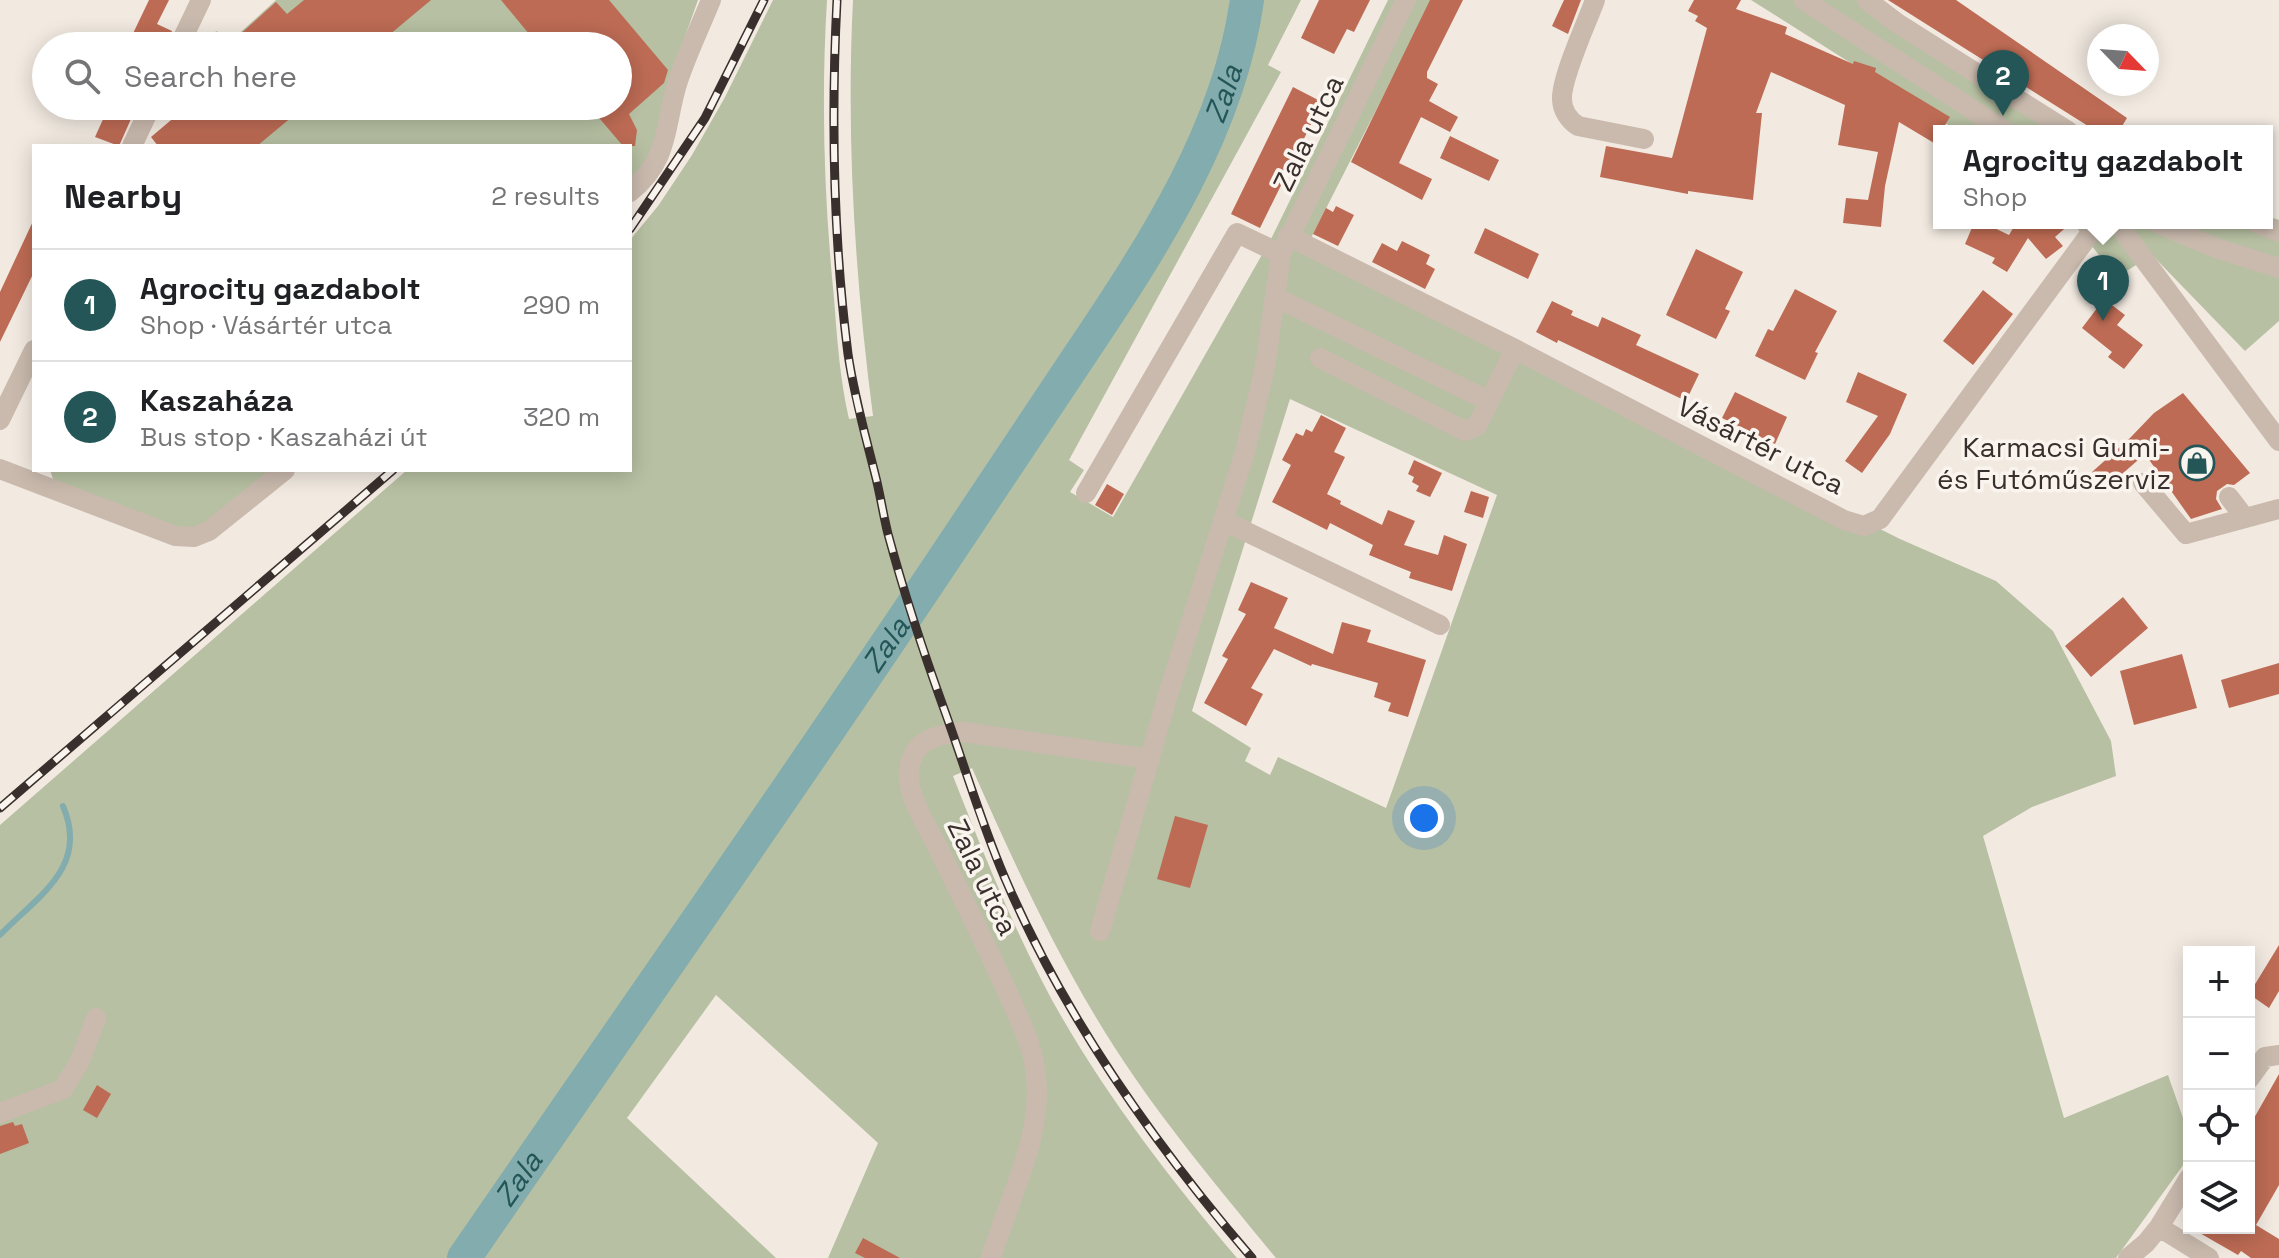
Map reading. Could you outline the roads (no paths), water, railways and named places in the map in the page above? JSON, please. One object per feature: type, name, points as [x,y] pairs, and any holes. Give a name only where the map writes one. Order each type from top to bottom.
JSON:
[{"type":"street","points":[[186,32],[201,0]]},
{"type":"street","points":[[632,190],[664,145],[677,83],[711,0]]},
{"type":"street","name":"Zala utca","points":[[1100,931],[1167,698],[1245,452],[1262,381],[1285,245],[1406,0]]},
{"type":"street","points":[[1595,0],[1565,83],[1562,98],[1565,110],[1570,120],[1578,126],[1644,139]]},
{"type":"street","points":[[1804,0],[1996,125]]},
{"type":"street","points":[[1867,0],[1897,23],[2058,125]]},
{"type":"street","points":[[133,144],[144,120]]},
{"type":"street","name":"Vásártér utca","points":[[1086,493],[1237,233],[1285,245],[1515,349],[1844,520],[1869,526],[1880,519],[2094,229]]},
{"type":"street","points":[[2121,229],[2279,441]]},
{"type":"street","points":[[2171,229],[2216,248],[2279,268]]},
{"type":"street","points":[[1275,297],[1489,401]]},
{"type":"street","points":[[1339,328],[1325,361],[1465,431],[1477,426],[1515,349]]},
{"type":"street","points":[[0,420],[32,354]]},
{"type":"street","points":[[0,469],[175,536],[194,537],[209,531],[283,472]]},
{"type":"street","points":[[2143,483],[2186,534],[2279,509]]},
{"type":"street","points":[[2229,497],[2245,518]]},
{"type":"street","points":[[1224,521],[1440,625]]},
{"type":"street","name":"Zala utca","points":[[991,1258],[1030,1142],[1036,1111],[1036,1074],[1027,1035],[922,816],[909,780],[913,755],[934,736],[963,732],[1150,759]]},
{"type":"street","points":[[0,1113],[63,1089],[80,1061],[96,1018]]},
{"type":"street","points":[[2255,1071],[2265,1057],[2279,1055]]},
{"type":"street","points":[[2128,1258],[2154,1243],[2183,1189]]},
{"type":"street","points":[[2154,1243],[2209,1258]]},
{"type":"waterway","name":"Zala","points":[[464,1258],[853,694],[1137,268],[1206,139],[1238,48],[1247,0]]},
{"type":"waterway","points":[[0,935],[44,893],[65,863],[70,846],[63,806]]},
{"type":"railway","points":[[632,226],[705,118],[764,0]]},
{"type":"railway","points":[[837,0],[835,177],[839,266],[848,354],[888,534],[921,644],[996,856],[1054,978],[1146,1124],[1252,1258]]},
{"type":"railway","points":[[0,808],[391,472]]},
{"type":"place","name":"Kaszaháza","points":[[2003,116]]},
{"type":"place","name":"Agrocity gazdabolt","points":[[2103,321]]},
{"type":"place","name":"Karmacsi Gumi- és Futóműszerviz","points":[[2197,463]]}]
